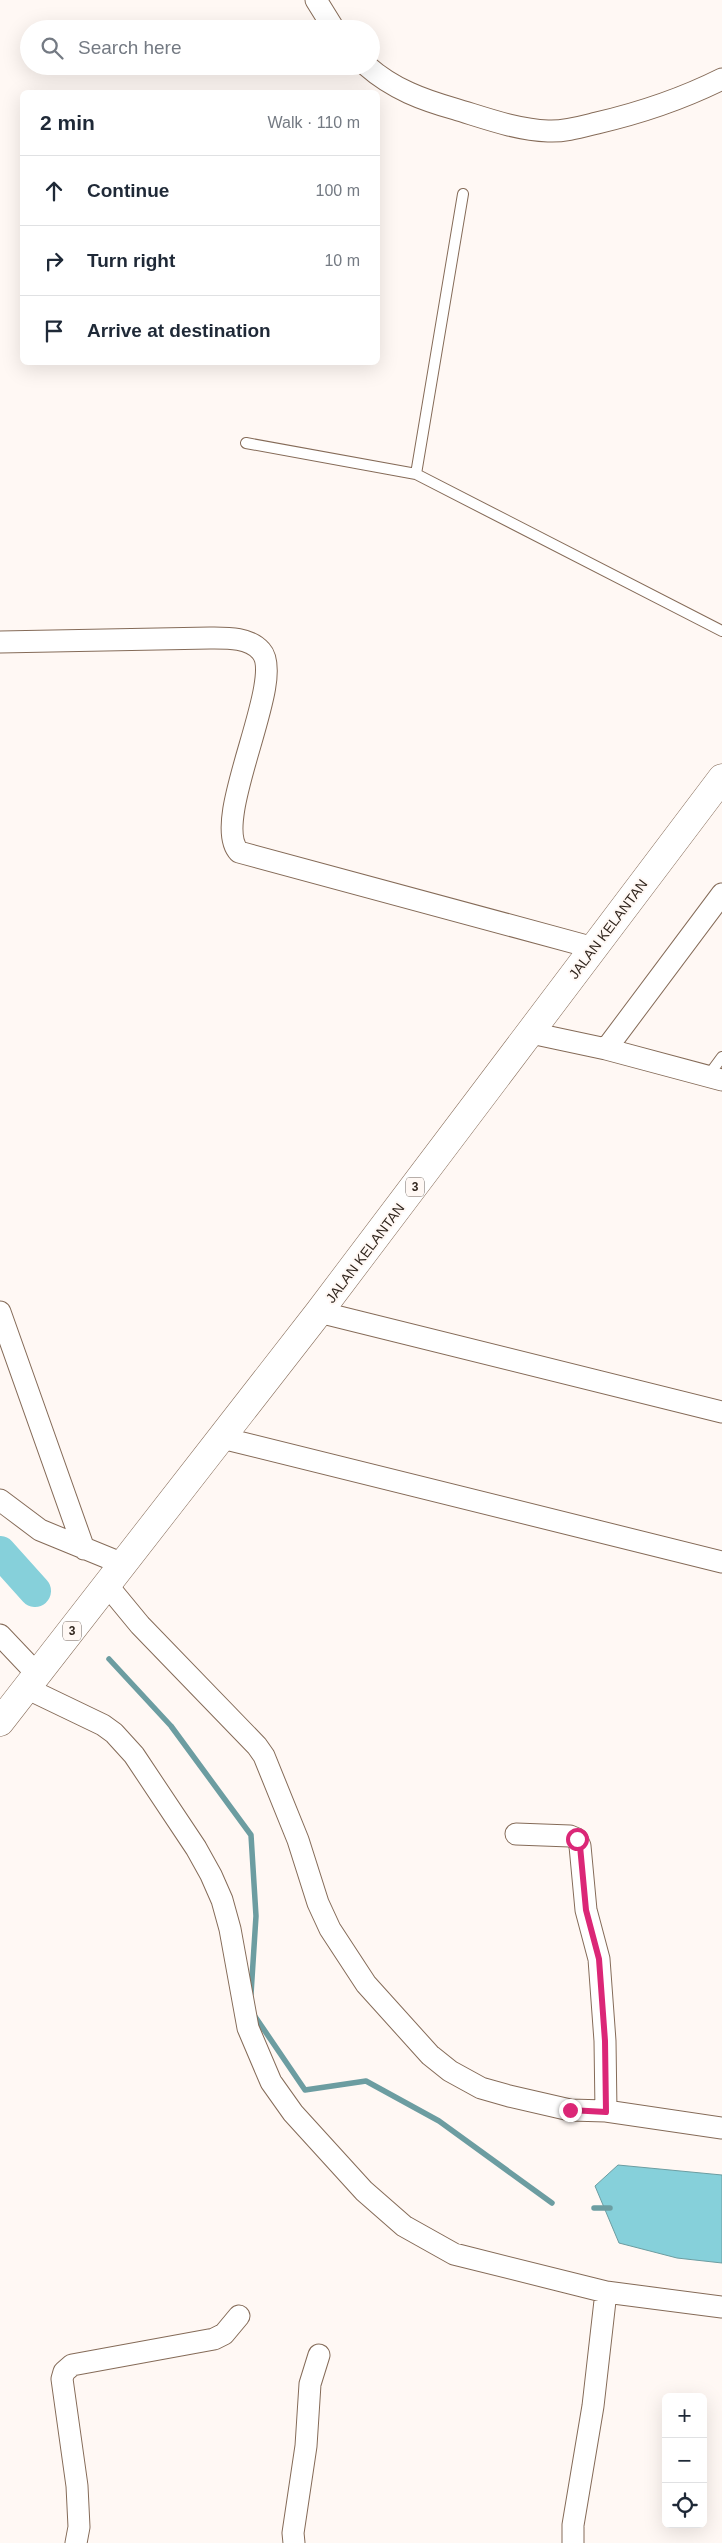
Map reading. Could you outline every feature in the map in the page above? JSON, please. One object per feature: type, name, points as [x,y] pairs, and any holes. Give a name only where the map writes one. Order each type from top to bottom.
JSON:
[{"type":"highway","name":"JALAN KELANTAN","points":[[0,1722],[319,1312],[722,778]]},
{"type":"street","points":[[316,0],[328,20]]},
{"type":"street","points":[[380,75],[398,88],[420,99],[516,127],[548,132],[572,129],[628,116],[694,93],[722,79]]},
{"type":"street","points":[[0,642],[232,638],[248,643],[261,650],[266,660],[267,670],[265,689],[246,756],[233,819],[234,844],[239,852],[594,948]]},
{"type":"street","points":[[606,1049],[722,894]]},
{"type":"street","points":[[531,1033],[606,1049],[715,1078]]},
{"type":"street","points":[[0,1312],[84,1549]]},
{"type":"street","points":[[319,1312],[722,1412]]},
{"type":"street","points":[[222,1438],[722,1562]]},
{"type":"street","points":[[0,1500],[40,1530],[123,1564]]},
{"type":"street","points":[[105,1588],[260,1751],[298,1840],[315,1894],[330,1929],[366,1984],[409,2033],[450,2071],[481,2088],[570,2110],[606,2112],[722,2128]]},
{"type":"street","points":[[0,1635],[35,1677],[114,1733],[134,1755],[196,1848],[222,1900],[230,1929],[248,2028],[262,2064],[271,2082],[293,2113],[364,2191],[404,2226],[454,2254],[606,2292],[722,2307]]},
{"type":"street","points":[[516,1834],[570,1836],[577,1839],[580,1846],[586,1910],[599,1959],[605,2041],[606,2112]]},
{"type":"street","points":[[572,2543],[573,2525],[593,2406],[606,2292]]},
{"type":"street","points":[[76,2543],[79,2527],[79,2507],[62,2379],[64,2372],[72,2366],[214,2339],[224,2334],[240,2316]]},
{"type":"street","points":[[294,2543],[293,2533],[306,2446],[310,2384],[319,2355]]},
{"type":"lane","points":[[416,474],[463,194]]},
{"type":"lane","points":[[246,443],[416,474],[722,631]]},
{"type":"lane","points":[[715,1078],[722,1057]]},
{"type":"water","points":[[618,2165],[722,2175],[722,2263],[677,2258],[619,2243],[595,2186]]},
{"type":"waterway","points":[[0,1552],[35,1591]]},
{"type":"waterway","points":[[109,1659],[171,1726],[251,1835],[256,1916],[251,1994]]},
{"type":"waterway","points":[[254,2015],[305,2090],[366,2081],[439,2121],[552,2203]]},
{"type":"waterway","points":[[594,2208],[610,2208]]},
{"type":"route","points":[[570,2110],[606,2112],[605,2041],[598,1948],[586,1910],[580,1846],[577,1839]]}]
